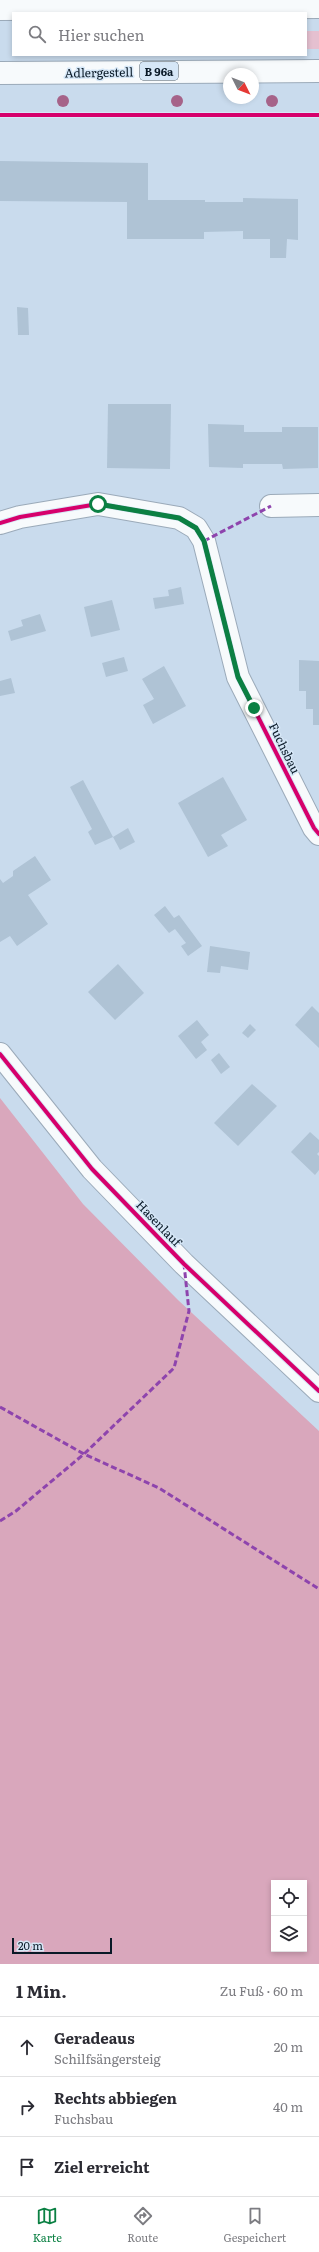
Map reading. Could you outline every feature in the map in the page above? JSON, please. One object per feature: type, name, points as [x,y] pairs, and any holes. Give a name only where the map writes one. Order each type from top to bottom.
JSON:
[{"type":"street","points":[[0,9],[319,7]]},
{"type":"street","name":"Adlergestell","points":[[0,73],[319,71]]},
{"type":"street","name":"Fuchsbau","points":[[0,523],[20,517],[98,504],[179,518],[196,528],[204,541],[238,677],[314,828],[319,834]]},
{"type":"street","points":[[271,506],[319,505]]},
{"type":"street","name":"Hasenlauf","points":[[0,1054],[98,1174],[184,1264],[319,1391]]},
{"type":"shaded area","points":[[307,31],[319,31],[319,49],[307,49]]},
{"type":"shaded area","points":[[0,1098],[83,1204],[178,1300],[319,1431],[319,1964],[0,1964]]},
{"type":"building","points":[[0,161],[148,163],[148,200],[243,202],[243,198],[298,199],[298,240],[287,239],[286,258],[270,258],[270,239],[243,239],[243,231],[204,232],[204,239],[127,239],[127,202],[0,201]]},
{"type":"building","points":[[17,307],[28,308],[29,335],[18,335]]},
{"type":"building","points":[[108,404],[171,404],[170,469],[107,468]]},
{"type":"building","points":[[208,424],[244,425],[244,432],[282,432],[282,427],[318,427],[318,468],[283,469],[282,464],[243,464],[243,468],[209,467]]},
{"type":"building","points":[[181,587],[184,604],[155,609],[153,598],[169,596],[168,590]]},
{"type":"building","points":[[112,600],[120,630],[91,637],[84,607]]},
{"type":"building","points":[[40,614],[46,631],[11,641],[8,631],[23,626],[21,620]]},
{"type":"building","points":[[124,657],[128,671],[106,677],[102,663]]},
{"type":"building","points":[[299,660],[319,661],[319,725],[313,725],[313,709],[306,709],[306,691],[299,691]]},
{"type":"building","points":[[164,666],[186,706],[153,724],[143,705],[154,699],[142,679]]},
{"type":"building","points":[[11,678],[15,693],[0,696],[0,681]]},
{"type":"building","points":[[223,777],[247,820],[221,835],[228,846],[208,857],[178,803]]},
{"type":"building","points":[[83,780],[113,837],[95,845],[88,832],[92,829],[70,787]]},
{"type":"building","points":[[128,828],[135,842],[120,850],[113,837]]},
{"type":"building","points":[[35,856],[51,880],[28,895],[48,924],[17,946],[10,936],[0,942],[0,879],[3,883],[13,876],[13,871]]},
{"type":"building","points":[[165,906],[174,918],[179,915],[202,946],[188,956],[181,946],[186,943],[175,929],[169,933],[154,915]]},
{"type":"building","points":[[210,946],[250,952],[248,970],[221,966],[220,973],[207,972]]},
{"type":"building","points":[[118,964],[144,993],[115,1020],[88,992]]},
{"type":"building","points":[[312,1006],[319,1013],[319,1048],[295,1025]]},
{"type":"building","points":[[197,1020],[209,1035],[201,1042],[207,1050],[196,1059],[178,1036]]},
{"type":"building","points":[[250,1024],[256,1030],[248,1038],[242,1033]]},
{"type":"building","points":[[219,1053],[230,1067],[221,1074],[211,1060]]},
{"type":"building","points":[[252,1084],[277,1106],[238,1146],[214,1123]]},
{"type":"building","points":[[310,1132],[319,1140],[319,1152],[317,1154],[319,1156],[319,1170],[315,1175],[291,1152]]},
{"type":"marked path","points":[[204,541],[271,506]]},
{"type":"marked path","points":[[0,1521],[16,1511],[84,1454],[174,1368],[189,1311],[184,1264]]},
{"type":"marked path","points":[[0,1407],[84,1454],[159,1488],[319,1589]]},
{"type":"cycle path","points":[[0,115],[319,115]]},
{"type":"cycle path","points":[[0,523],[20,517],[98,504],[179,518],[196,528],[204,541],[238,677],[314,828],[319,834]]},
{"type":"cycle path","points":[[0,1054],[92,1169],[184,1264],[319,1391]]},
{"type":"route","points":[[98,504],[179,518],[196,528],[204,541],[238,677],[254,708]]}]
